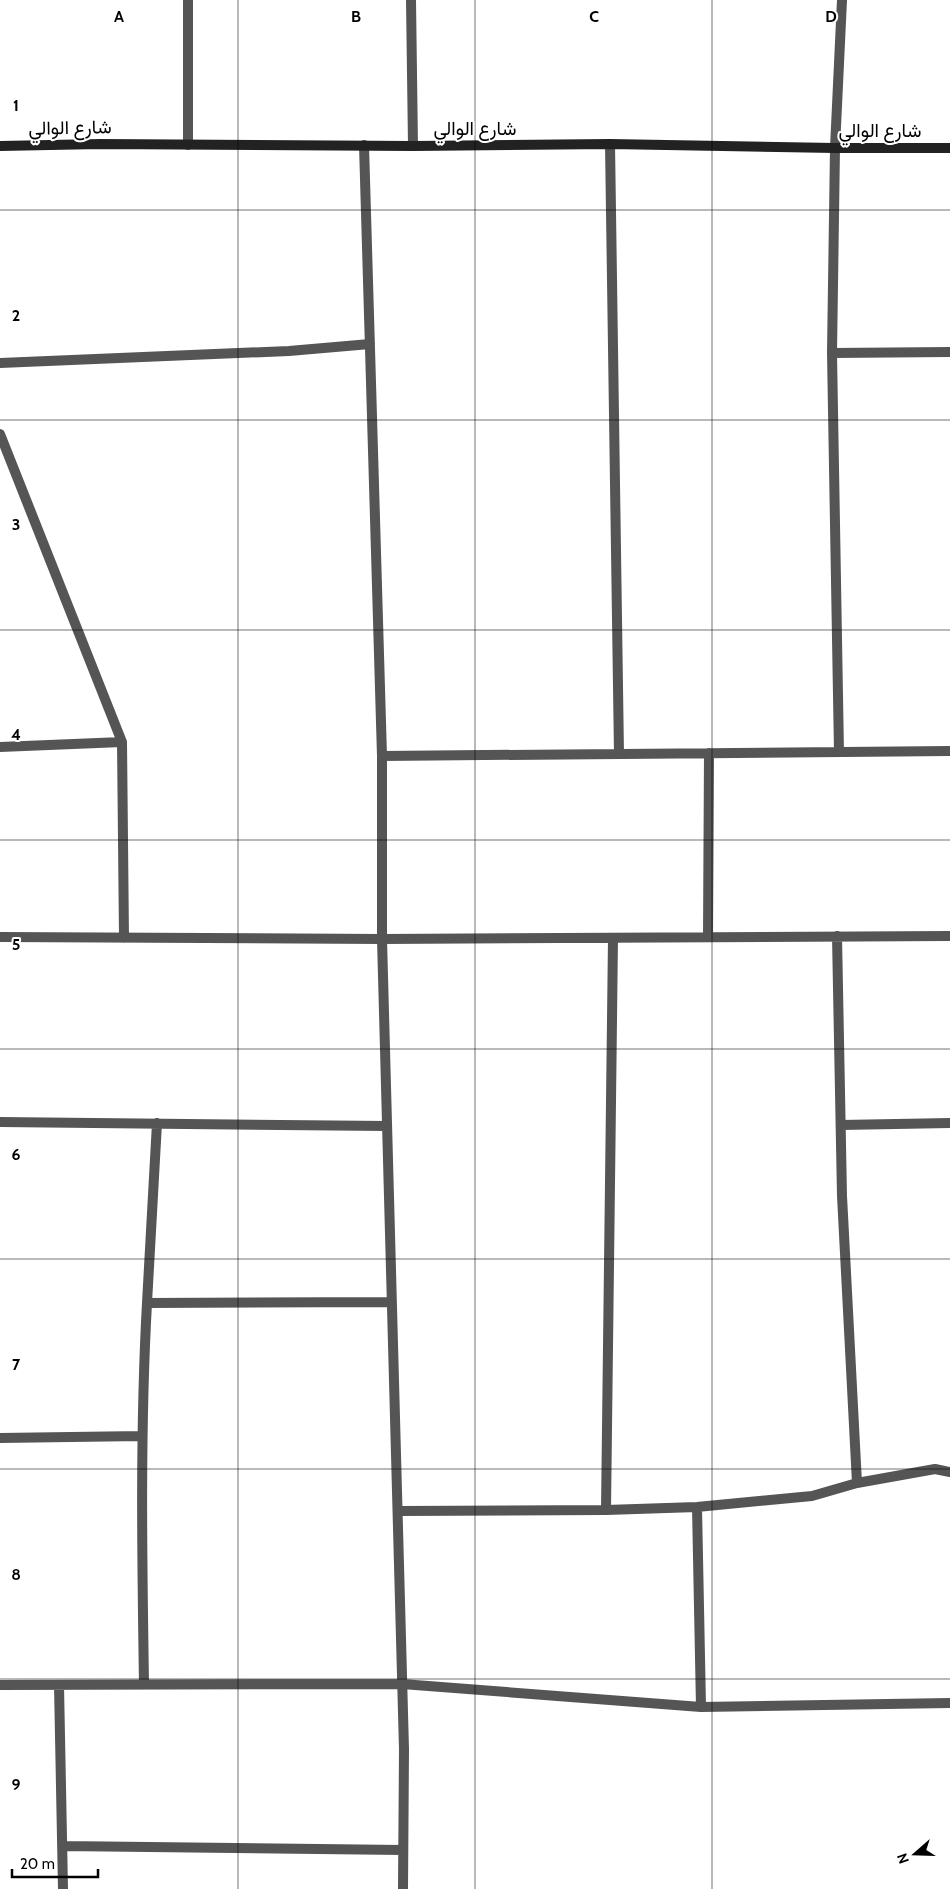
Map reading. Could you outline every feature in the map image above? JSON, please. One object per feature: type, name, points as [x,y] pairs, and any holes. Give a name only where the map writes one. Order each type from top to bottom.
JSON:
[{"type":"main road","name":"شارع الوالي","points":[[0,146],[100,144],[413,146],[610,144],[950,148]]},
{"type":"street","points":[[188,0],[188,145]]},
{"type":"street","points":[[410,0],[413,146]]},
{"type":"street","points":[[839,752],[832,353],[835,148],[842,0]]},
{"type":"street","points":[[610,144],[619,754]]},
{"type":"street","points":[[364,145],[382,756],[382,940],[402,1684],[403,1889]]},
{"type":"street","points":[[0,363],[288,351],[370,344]]},
{"type":"street","points":[[832,353],[950,352]]},
{"type":"street","points":[[0,434],[122,742],[124,938]]},
{"type":"street","points":[[0,747],[122,742]]},
{"type":"street","points":[[382,756],[950,751]]},
{"type":"street","points":[[708,937],[709,753]]},
{"type":"street","points":[[837,936],[842,1196],[857,1483]]},
{"type":"street","points":[[0,937],[382,940],[950,936]]},
{"type":"street","points":[[606,1510],[613,938]]},
{"type":"street","points":[[0,1122],[387,1126]]},
{"type":"street","points":[[144,1684],[141,1508],[142,1436],[157,1123]]},
{"type":"street","points":[[841,1125],[950,1123]]},
{"type":"street","points":[[147,1303],[391,1302]]},
{"type":"street","points":[[0,1438],[142,1436]]},
{"type":"street","points":[[398,1511],[606,1510],[697,1507],[812,1496],[857,1483],[935,1469],[950,1472]]},
{"type":"street","points":[[697,1507],[701,1708]]},
{"type":"street","points":[[0,1685],[402,1684],[701,1708],[950,1702]]},
{"type":"street","points":[[59,1685],[63,1889]]},
{"type":"street","points":[[62,1846],[403,1850]]}]
